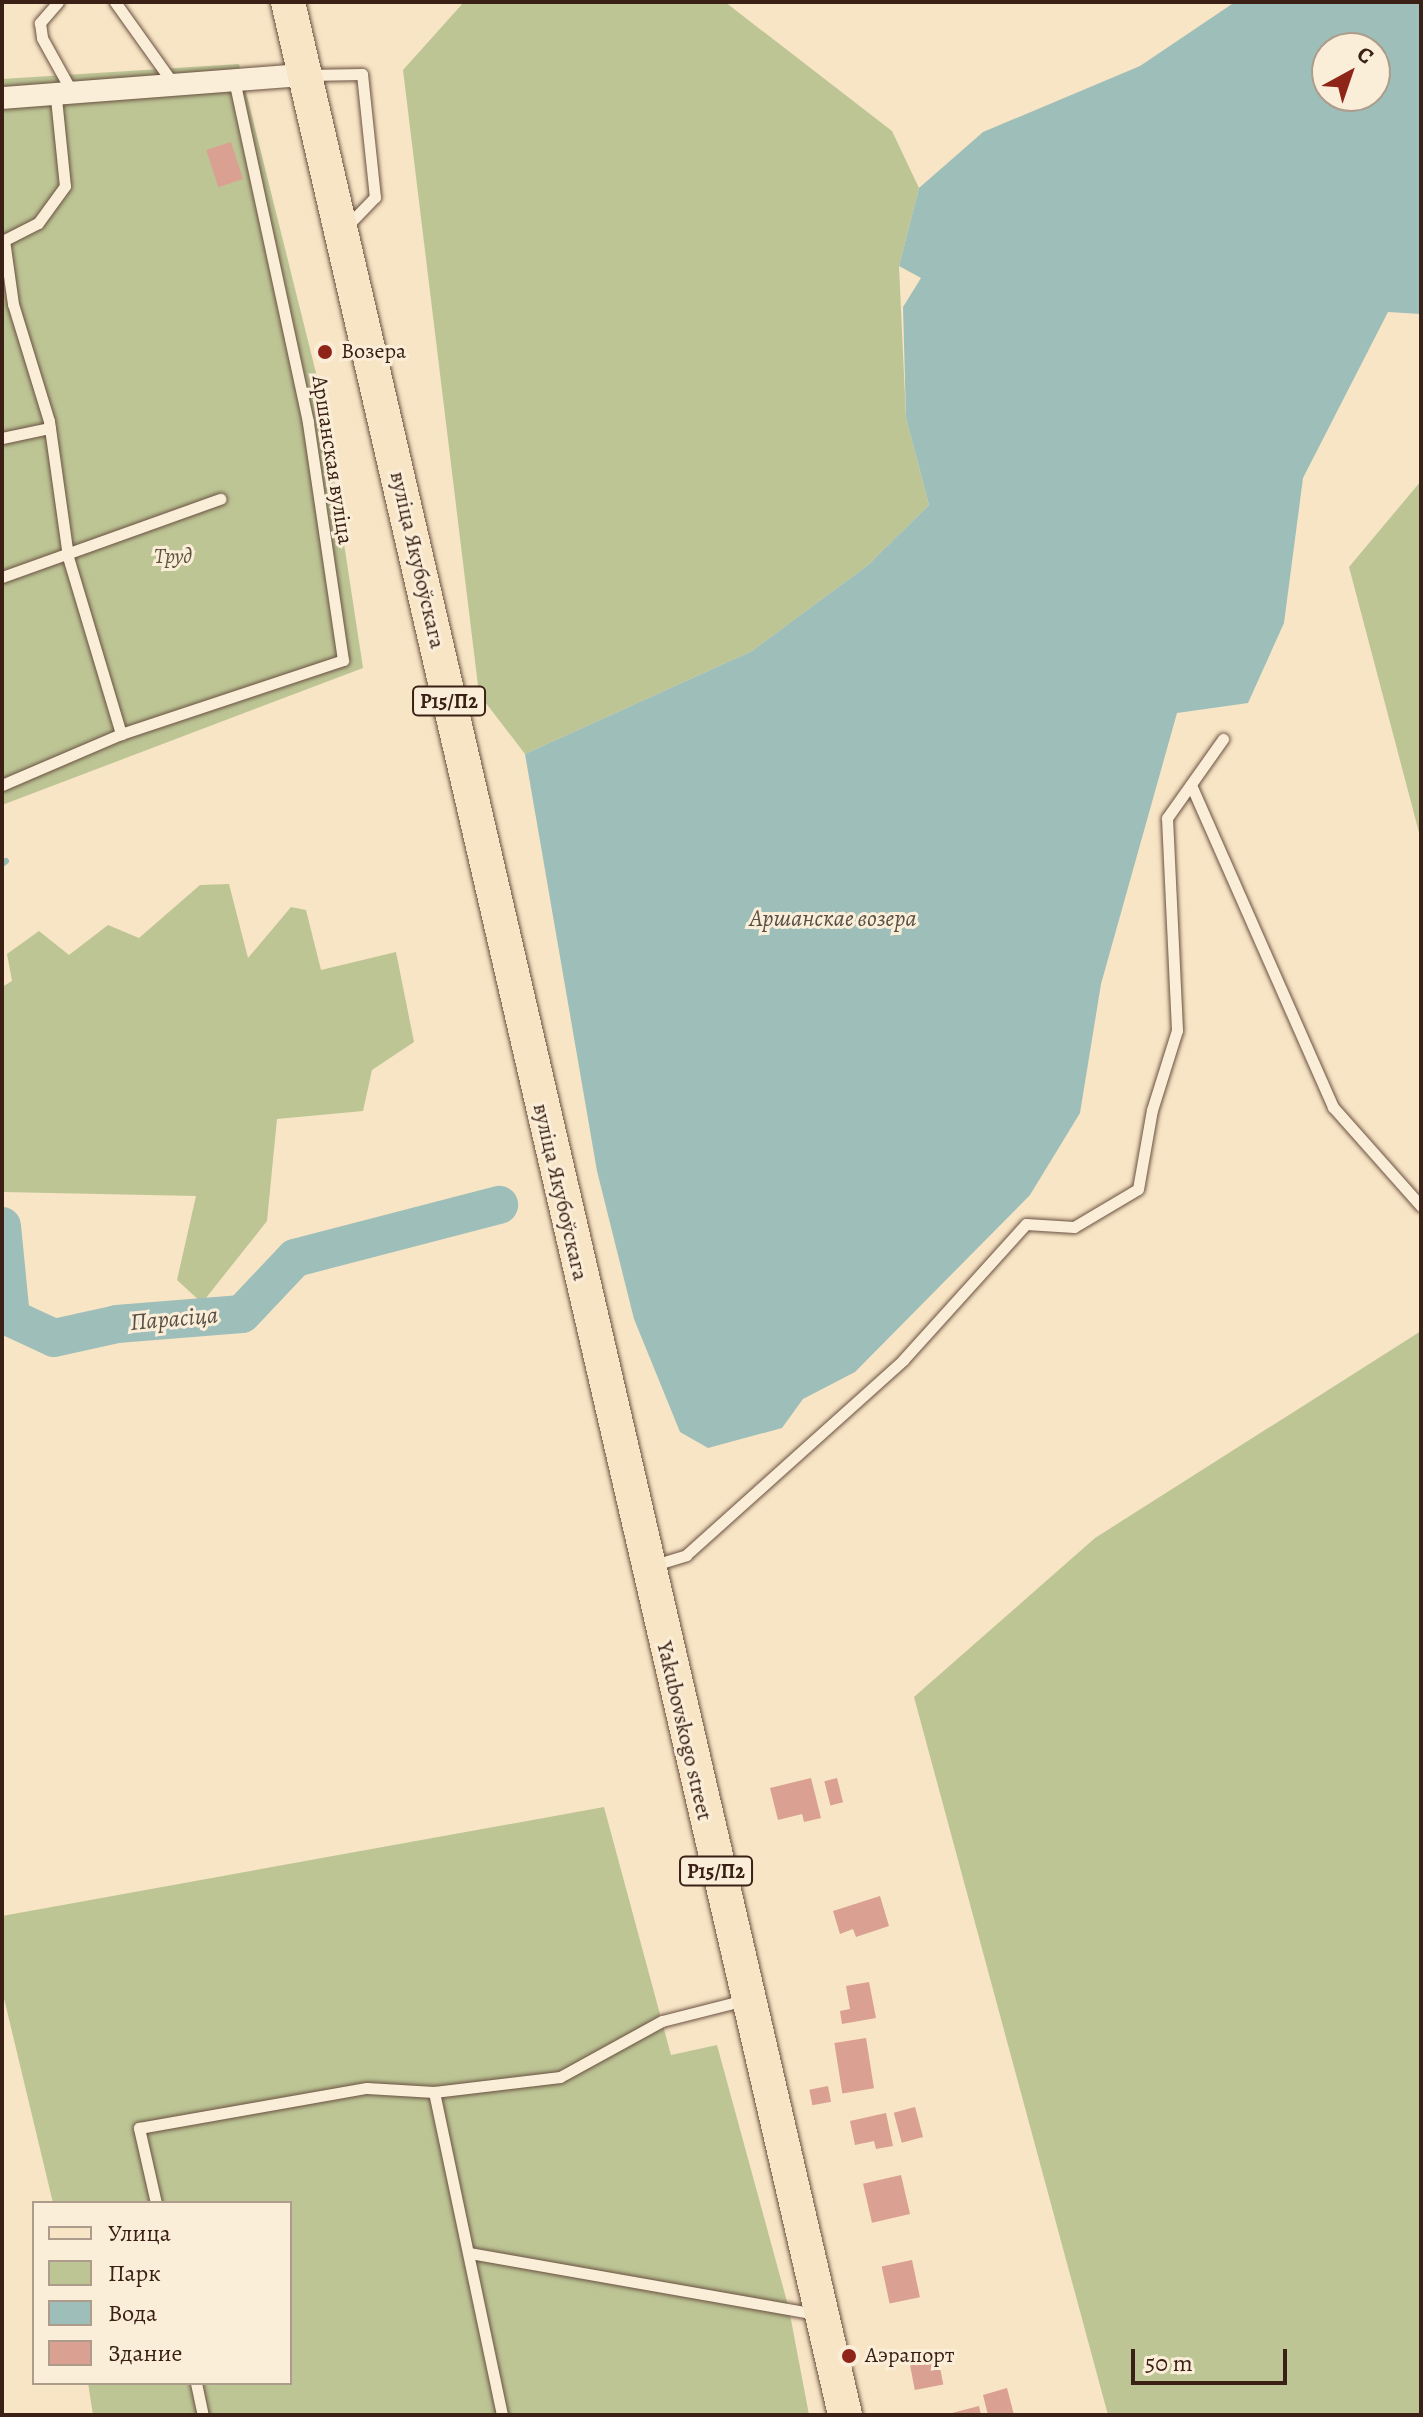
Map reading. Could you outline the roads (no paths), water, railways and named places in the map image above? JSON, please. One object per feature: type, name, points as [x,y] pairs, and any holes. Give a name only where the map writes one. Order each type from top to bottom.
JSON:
[{"type":"main road","name":"Р15/П2","points":[[288,2],[341,232]]},
{"type":"main road","name":"Yakubovskogo street","points":[[341,232],[746,2000],[845,2415]]},
{"type":"street","points":[[2,98],[65,97],[304,75]]},
{"type":"lane","points":[[2,785],[121,734],[68,557],[50,428],[13,304],[4,240],[38,223],[65,186],[65,97],[42,38],[40,23],[58,2]]},
{"type":"lane","points":[[115,2],[175,86]]},
{"type":"lane","points":[[304,75],[362,74],[375,197],[341,232]]},
{"type":"lane","name":"Аршанская вуліца","points":[[121,734],[343,660],[308,422],[234,81]]},
{"type":"lane","points":[[2,438],[50,428]]},
{"type":"lane","points":[[2,577],[68,557],[220,499]]},
{"type":"lane","points":[[647,1567],[686,1555],[892,1371],[1026,1224],[1074,1227],[1138,1189],[1152,1110],[1177,1030],[1167,818],[1223,739]]},
{"type":"lane","points":[[1191,785],[1333,1107],[1421,1206]]},
{"type":"lane","points":[[156,2201],[139,2128],[367,2088],[434,2092],[560,2077],[662,2021],[746,2000]]},
{"type":"lane","points":[[434,2092],[502,2415]]},
{"type":"lane","points":[[470,2253],[821,2315]]},
{"type":"lane","points":[[196,2385],[203,2415]]},
{"type":"water","name":"Аршанскае возера","points":[[1235,2],[1421,2],[1421,314],[1388,312],[1303,478],[1284,623],[1248,703],[1177,713],[1101,984],[1080,1113],[1030,1195],[855,1372],[803,1399],[782,1428],[708,1448],[680,1432],[634,1319],[597,1171],[525,754],[752,651],[868,565],[929,505],[906,418],[903,307],[921,278],[899,266],[919,188],[983,132],[1140,66]]},
{"type":"waterway","points":[[2,864],[6,861]]},
{"type":"waterway","name":"Парасіца","points":[[2,1226],[11,1318],[54,1338],[117,1324],[242,1314],[295,1258],[499,1205]]},
{"type":"place","name":"Возера","points":[[325,352]]},
{"type":"place","name":"Аэрапорт","points":[[849,2356]]},
{"type":"park label","name":"Труд","points":[[173,557]]}]
